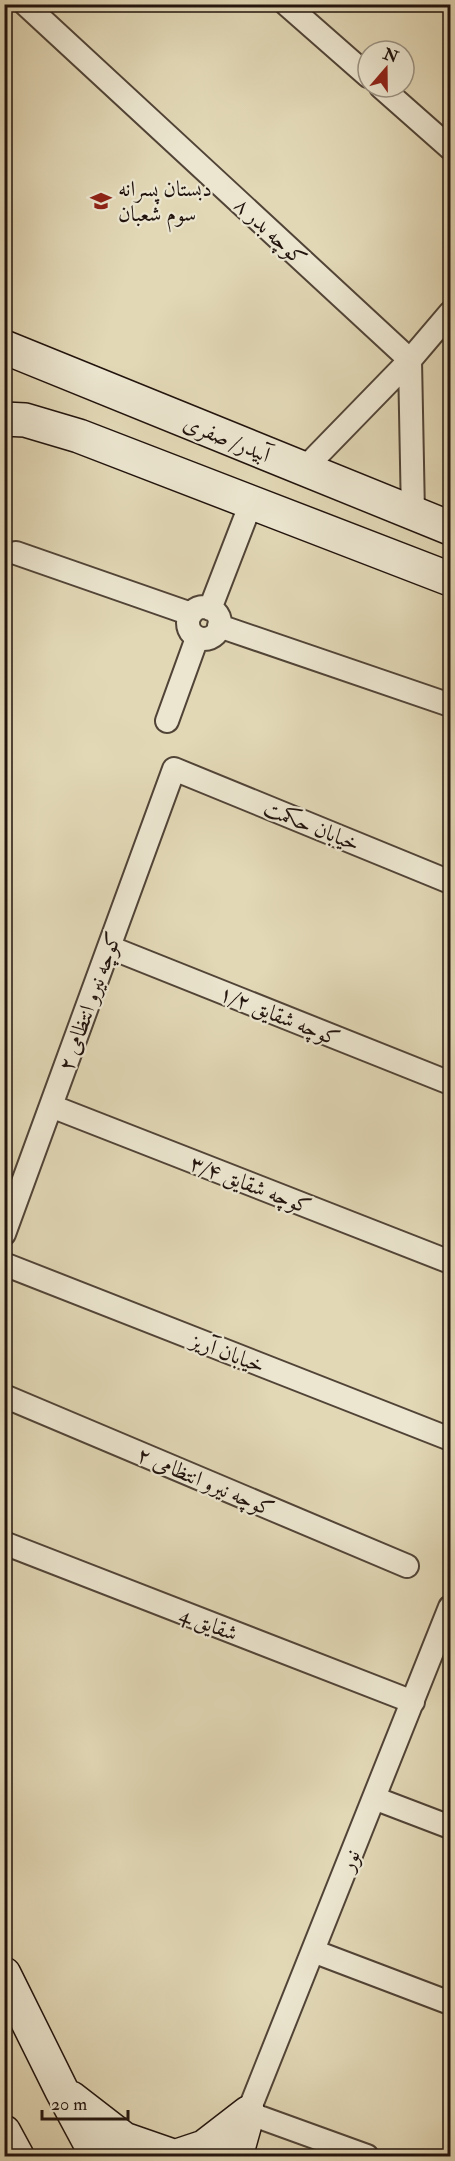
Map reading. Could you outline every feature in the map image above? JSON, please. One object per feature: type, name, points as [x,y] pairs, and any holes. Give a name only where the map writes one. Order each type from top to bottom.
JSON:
[{"type":"main road","name":"آبیدر/ صفری","points":[[4,347],[450,528]]},
{"type":"main road","points":[[4,419],[25,420],[79,436],[450,579]]},
{"type":"main road","points":[[4,1974],[97,2157]]},
{"type":"main road","points":[[62,2091],[124,2139],[175,2157],[204,2147],[248,2113]]},
{"type":"main road","points":[[236,2157],[248,2113]]},
{"type":"main road","points":[[4,2132],[17,2157]]},
{"type":"street","name":"کوچه بدر ۸","points":[[25,4],[410,360]]},
{"type":"street","points":[[286,4],[356,65]]},
{"type":"street","points":[[395,99],[450,148]]},
{"type":"street","points":[[303,470],[410,360],[450,313]]},
{"type":"street","points":[[410,360],[413,514]]},
{"type":"street","points":[[207,617],[251,503]]},
{"type":"street","points":[[16,553],[207,617],[450,705]]},
{"type":"street","points":[[166,721],[197,638],[211,638],[216,633],[207,617]]},
{"type":"street","name":"خیابان حکمت","points":[[174,769],[450,882]]},
{"type":"street","name":"کوچه نیرو انتظامی ۲","points":[[4,1234],[174,769]]},
{"type":"street","name":"کوچه شقایق ۱/۲","points":[[109,947],[450,1083]]},
{"type":"street","name":"کوچه شقایق ۳/۴","points":[[51,1106],[450,1262]]},
{"type":"street","name":"خیابان آریز","points":[[4,1264],[450,1439]]},
{"type":"street","name":"کوچه نیرو انتظامی ۲","points":[[4,1396],[408,1566]]},
{"type":"street","name":"شقایق 4","points":[[4,1543],[412,1702]]},
{"type":"street","name":"نور","points":[[248,2113],[412,1702],[445,1639],[450,1607]]},
{"type":"street","points":[[374,1798],[450,1827]]},
{"type":"street","points":[[313,1951],[450,2003]]},
{"type":"street","points":[[248,2113],[366,2157]]},
{"type":"place","name":"دبستان پسرانه سوم شعبان","points":[[101,201]]}]
